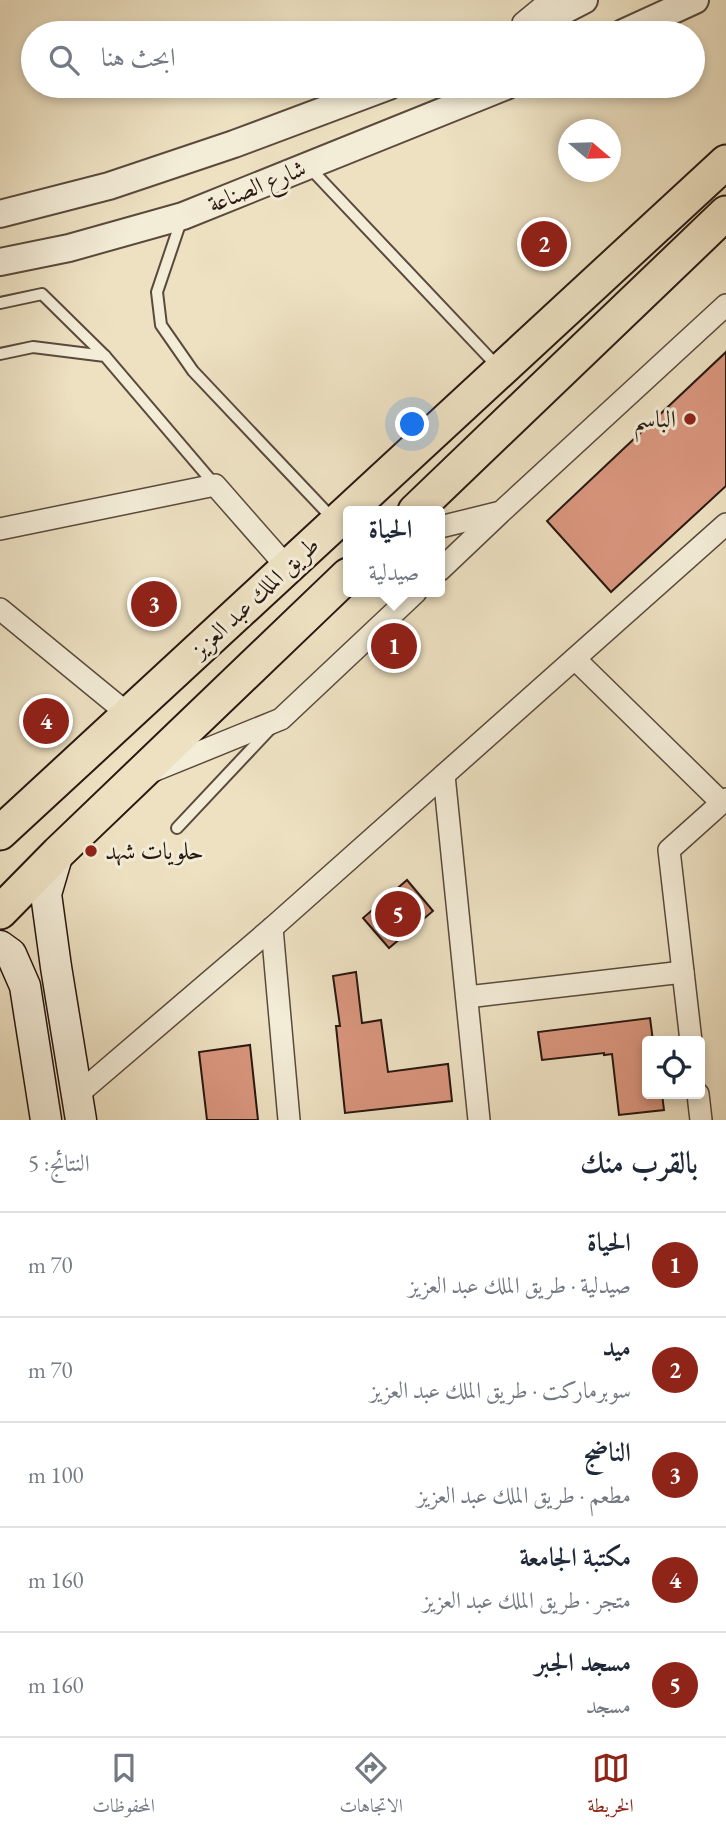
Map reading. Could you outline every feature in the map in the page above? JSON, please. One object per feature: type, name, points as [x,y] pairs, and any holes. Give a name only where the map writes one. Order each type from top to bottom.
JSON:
[{"type":"highway","name":"طريق الملك عبد العزيز","points":[[353,506],[726,162]]},
{"type":"highway","points":[[420,506],[726,213]]},
{"type":"highway","name":"طريق الملك عبد العزيز","points":[[0,833],[343,516]]},
{"type":"highway","name":"طريق الملك عبد العزيز","points":[[0,912],[343,580]]},
{"type":"main road","points":[[58,853],[46,894],[79,1107]]},
{"type":"main road","points":[[0,946],[11,954],[25,986],[44,1119]]},
{"type":"street","points":[[525,21],[551,0]]},
{"type":"street","points":[[543,21],[584,0]]},
{"type":"street","points":[[648,21],[685,3]]},
{"type":"street","name":"شارع الصناعة","points":[[0,214],[109,186],[234,144],[357,98]]},
{"type":"street","name":"شارع الصناعة","points":[[0,262],[69,248],[183,216],[476,98]]},
{"type":"street","points":[[445,564],[726,305]]},
{"type":"street","points":[[0,530],[215,485],[287,567]]},
{"type":"street","points":[[445,526],[501,512]]},
{"type":"street","points":[[79,1107],[272,928],[726,524]]},
{"type":"street","points":[[138,777],[281,719],[411,597]]},
{"type":"street","points":[[1,611],[128,714]]},
{"type":"street","points":[[575,659],[724,801],[669,850],[690,1036]]},
{"type":"street","points":[[444,775],[480,1120]]},
{"type":"street","points":[[272,928],[289,1120]]},
{"type":"street","points":[[467,997],[683,972]]},
{"type":"street","points":[[699,1099],[701,1120]]},
{"type":"lane","points":[[308,166],[501,370]]},
{"type":"lane","points":[[183,216],[157,292],[161,325],[193,371],[336,522]]},
{"type":"lane","points":[[0,303],[42,294],[105,356],[215,485]]},
{"type":"lane","points":[[0,354],[33,347],[105,356]]},
{"type":"lane","points":[[177,828],[281,719]]},
{"type":"building","name":"الباسم","points":[[726,352],[726,486],[611,592],[547,521]]},
{"type":"building","points":[[407,880],[433,911],[389,948],[363,918]]},
{"type":"building","points":[[356,972],[362,1023],[381,1020],[388,1072],[448,1064],[452,1101],[345,1113],[336,1026],[340,1026],[333,976]]},
{"type":"building","points":[[650,1018],[652,1036],[642,1036],[642,1099],[663,1099],[664,1110],[619,1115],[612,1054],[542,1060],[538,1032]]},
{"type":"building","points":[[250,1045],[258,1120],[207,1120],[199,1052]]},
{"type":"place","name":"ميد","points":[[544,244]]},
{"type":"place","name":"الباسم","points":[[690,419]]},
{"type":"place","name":"الناضج","points":[[154,604]]},
{"type":"place","name":"الحياة","points":[[394,646]]},
{"type":"place","name":"مكتبة الجامعة","points":[[46,721]]},
{"type":"place","name":"حلويات شهد","points":[[91,851]]},
{"type":"place","name":"مسجد الجبر","points":[[398,914]]}]
